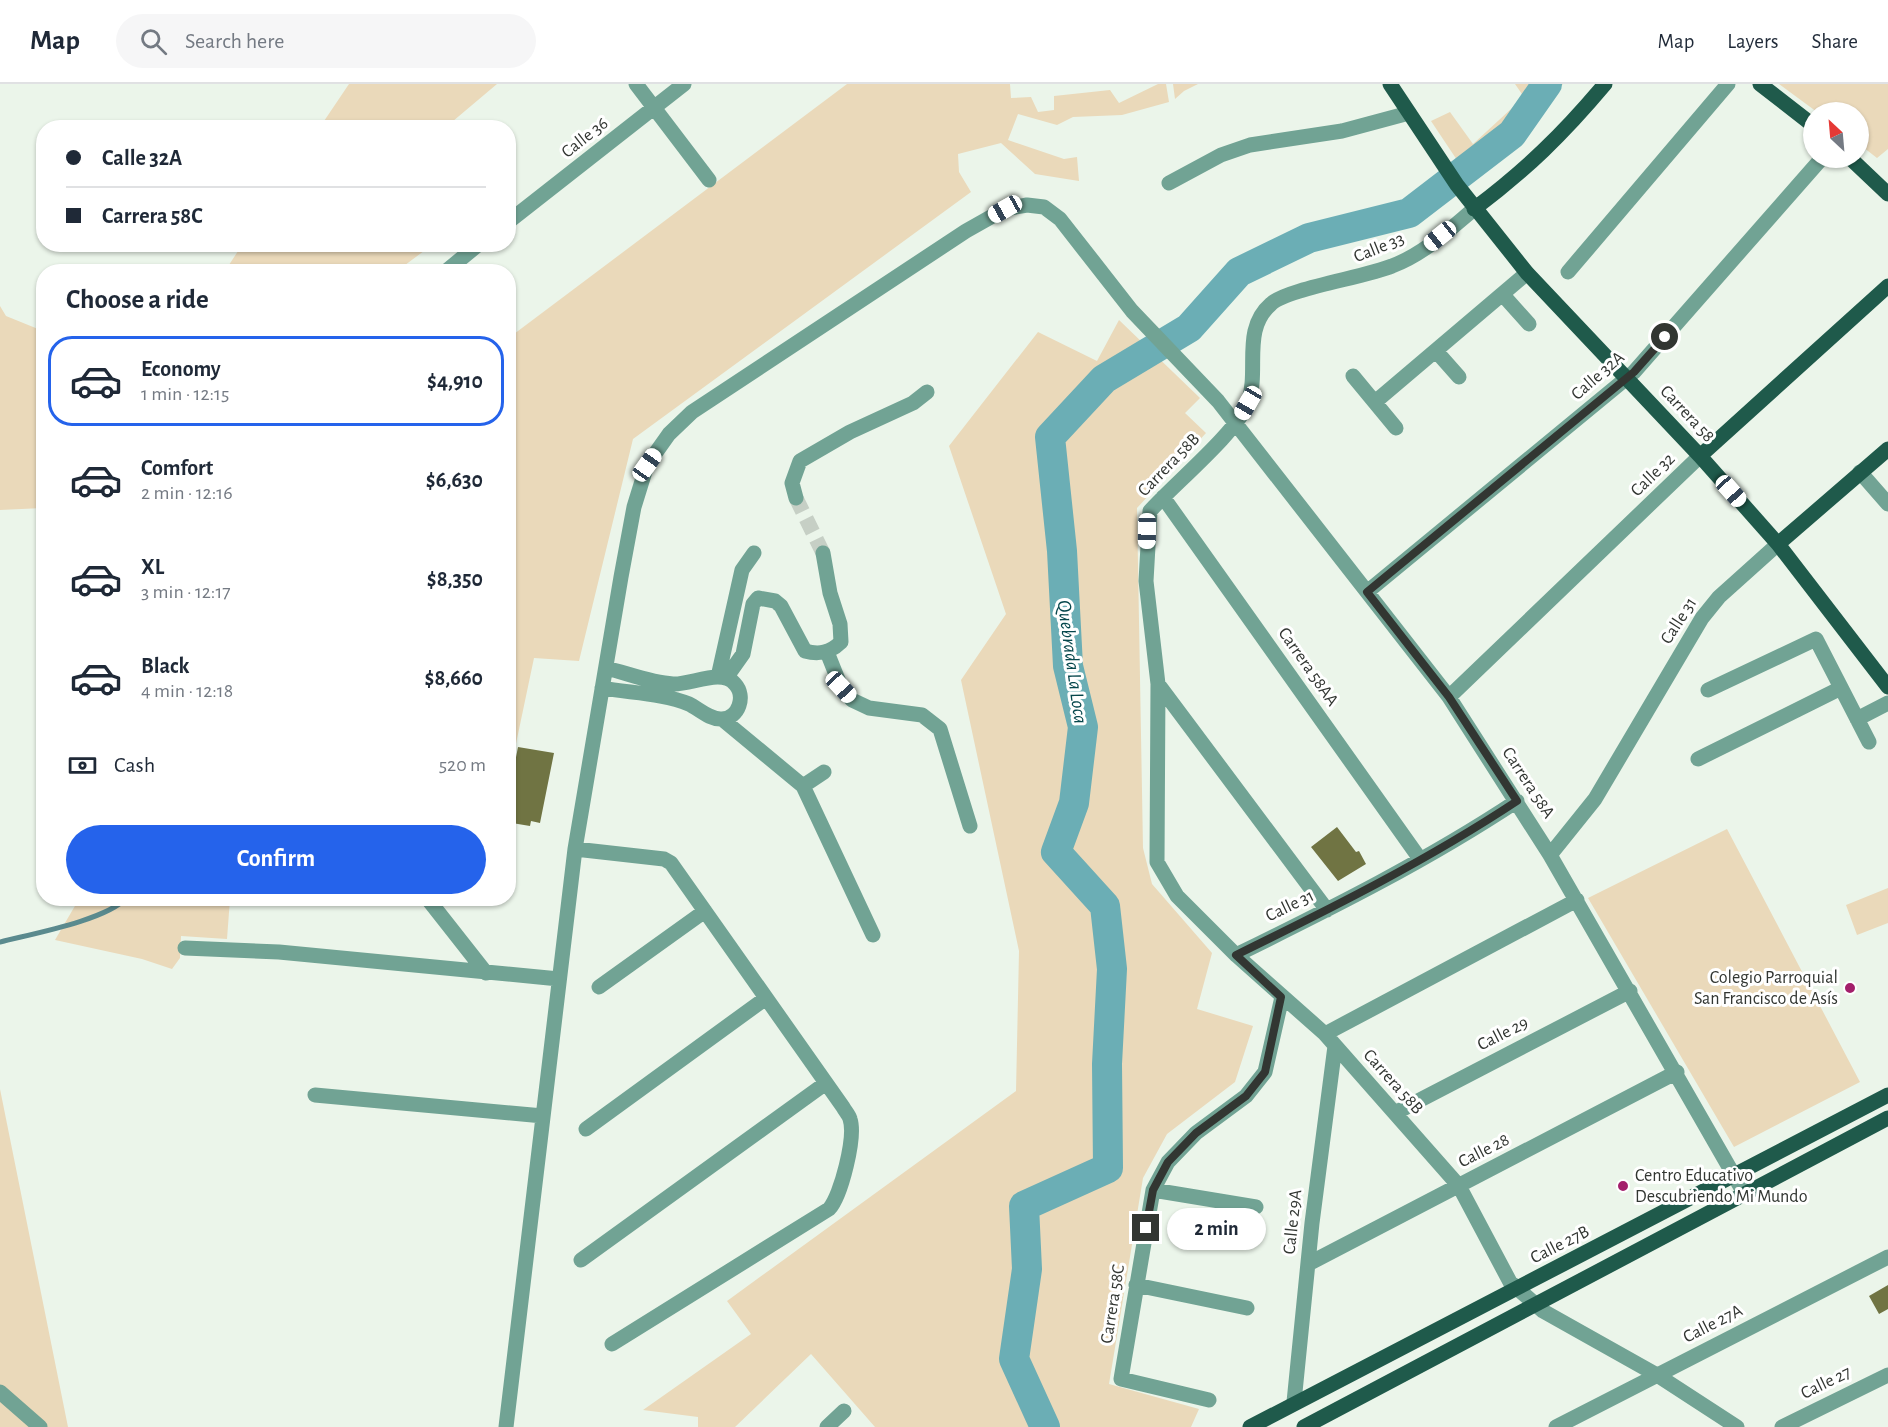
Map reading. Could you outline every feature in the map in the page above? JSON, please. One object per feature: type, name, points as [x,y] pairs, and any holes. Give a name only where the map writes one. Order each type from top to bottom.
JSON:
[{"type":"main road","name":"Carrera 58","points":[[1390,84],[1474,209],[1527,273],[1700,456],[1778,544],[1888,687]]},
{"type":"main road","name":"Calle 33","points":[[1474,209],[1511,181],[1559,138],[1605,84]]},
{"type":"main road","points":[[1760,84],[1803,117]]},
{"type":"main road","points":[[1861,168],[1888,194]]},
{"type":"main road","name":"Calle 32","points":[[1700,456],[1888,286]]},
{"type":"main road","name":"Calle 31","points":[[1778,544],[1888,449]]},
{"type":"main road","name":"Calle 27B","points":[[1250,1427],[1294,1402],[1518,1289],[1888,1095]]},
{"type":"main road","points":[[1304,1427],[1888,1118]]},
{"type":"street","points":[[636,84],[709,180]]},
{"type":"street","name":"Calle 36","points":[[516,216],[684,84]]},
{"type":"street","points":[[1568,272],[1728,84]]},
{"type":"street","points":[[1169,183],[1221,155],[1250,145],[1342,131],[1409,113]]},
{"type":"street","name":"Calle 32A","points":[[1367,592],[1627,378],[1813,168]]},
{"type":"street","name":"Carrera 58A","points":[[506,1427],[575,849],[634,507],[647,465],[669,434],[693,412],[966,231],[1005,209],[1027,205],[1044,207],[1060,219],[1132,310],[1236,423],[1449,697],[1517,801],[1577,900],[1744,1193]]},
{"type":"street","name":"Calle 33","points":[[1236,423],[1248,403],[1252,381],[1253,333],[1270,304],[1283,296],[1365,276],[1395,265],[1424,250],[1474,209]]},
{"type":"street","points":[[455,264],[469,252]]},
{"type":"street","points":[[1375,402],[1527,273]]},
{"type":"street","points":[[1503,295],[1529,324]]},
{"type":"street","points":[[1436,351],[1459,377]]},
{"type":"street","points":[[1353,376],[1396,428]]},
{"type":"street","points":[[796,498],[792,483],[800,461],[850,432],[914,403],[927,392]]},
{"type":"street","name":"Carrera 58B","points":[[1236,423],[1150,511],[1146,581],[1158,684],[1157,862],[1177,896],[1236,955],[1330,1040],[1459,1186],[1510,1282],[1543,1311],[1658,1375],[1737,1427]]},
{"type":"street","name":"Calle 32","points":[[1449,697],[1700,456]]},
{"type":"street","points":[[1860,472],[1888,504]]},
{"type":"street","name":"Carrera 58AA","points":[[1163,496],[1420,859]]},
{"type":"street","name":"Calle 31","points":[[1550,855],[1595,800],[1702,618],[1719,597],[1778,544]]},
{"type":"street","points":[[722,678],[742,570],[754,553]]},
{"type":"street","points":[[722,678],[743,654],[753,604],[758,598],[775,601],[781,606],[805,651],[818,654],[827,652],[841,642],[842,633],[830,593],[823,553]]},
{"type":"street","points":[[1708,690],[1816,639],[1869,742]]},
{"type":"street","points":[[827,652],[841,687],[852,700],[869,708],[922,715],[940,729],[970,826]]},
{"type":"street","points":[[602,688],[685,703],[711,717],[722,719],[731,716],[740,701],[740,693],[735,683],[722,678],[673,684],[606,668]]},
{"type":"street","points":[[1158,684],[1327,910]]},
{"type":"street","points":[[1698,759],[1841,688]]},
{"type":"street","points":[[1857,719],[1888,703]]},
{"type":"street","points":[[722,719],[803,786],[873,935]]},
{"type":"street","points":[[803,786],[825,772]]},
{"type":"street","name":"Calle 31","points":[[1236,955],[1327,910],[1420,859],[1517,801]]},
{"type":"street","points":[[575,849],[664,859],[671,863],[826,1083],[850,1120],[851,1129],[837,1200],[829,1209],[612,1344]]},
{"type":"street","points":[[1330,1040],[1577,900]]},
{"type":"street","points":[[434,906],[486,973]]},
{"type":"street","points":[[599,987],[705,911]]},
{"type":"street","points":[[185,948],[279,952],[559,979]]},
{"type":"street","name":"Calle 29","points":[[1395,1113],[1630,991]]},
{"type":"street","name":"Carrera 58C","points":[[1209,1400],[1122,1379],[1136,1285],[1153,1190],[1168,1162],[1196,1133],[1246,1096],[1265,1072],[1281,997]]},
{"type":"street","points":[[586,1129],[766,998]]},
{"type":"street","name":"Calle 29A","points":[[1294,1402],[1330,1040]]},
{"type":"street","name":"Calle 28","points":[[1308,1264],[1677,1072]]},
{"type":"street","points":[[581,1260],[826,1083]]},
{"type":"street","points":[[315,1095],[543,1116]]},
{"type":"street","points":[[1153,1190],[1256,1207]]},
{"type":"street","name":"Calle 27A","points":[[1557,1427],[1888,1257]]},
{"type":"street","points":[[1136,1285],[1247,1308]]},
{"type":"street","name":"Calle 27","points":[[1782,1427],[1888,1375]]},
{"type":"street","points":[[0,1392],[40,1427]]},
{"type":"street","points":[[827,1427],[844,1411]]},
{"type":"shaded area","points":[[349,84],[497,84],[454,120],[325,120]]},
{"type":"shaded area","points":[[847,84],[1010,84],[1011,98],[1031,97],[1038,112],[1054,110],[1054,96],[1110,90],[1119,103],[1158,84],[1166,84],[1169,102],[1122,115],[1073,117],[1057,125],[1018,114],[1008,140],[1064,159],[1077,157],[1079,181],[1035,174],[1001,143],[958,154],[959,172],[971,192],[633,439],[579,661],[534,658],[516,744],[516,332]]},
{"type":"shaded area","points":[[1173,84],[1198,84],[1175,99]]},
{"type":"shaded area","points":[[1515,84],[1563,84],[1485,170],[1471,181],[1431,121],[1450,112],[1473,144],[1524,97]]},
{"type":"shaded area","points":[[1779,84],[1888,84],[1888,149],[1877,158],[1869,152],[1869,102],[1803,102]]},
{"type":"shaded area","points":[[238,252],[423,252],[406,264],[230,264]]},
{"type":"shaded area","points":[[0,306],[6,316],[36,328],[36,508],[0,510]]},
{"type":"shaded area","points":[[1119,320],[1200,398],[1185,413],[1206,433],[1137,508],[1143,848],[1152,884],[1212,953],[1197,1009],[1253,1026],[1235,1082],[1167,1134],[1143,1178],[1109,1384],[1199,1409],[1191,1427],[875,1427],[811,1354],[735,1427],[698,1427],[698,1417],[643,1410],[751,1334],[727,1301],[1016,1091],[1019,951],[961,680],[1006,614],[949,446],[1038,332],[1097,361]]},
{"type":"shaded area","points":[[1727,829],[1860,1082],[1734,1147],[1588,898]]},
{"type":"shaded area","points":[[1888,888],[1888,923],[1857,935],[1846,905]]},
{"type":"shaded area","points":[[75,906],[229,906],[227,939],[181,936],[180,958],[172,969],[142,959],[55,940]]},
{"type":"shaded area","points":[[0,1089],[68,1427],[0,1427]]},
{"type":"building","points":[[518,747],[554,753],[540,823],[531,821],[530,826],[516,824]]},
{"type":"building","points":[[1337,827],[1356,852],[1359,851],[1366,864],[1338,881],[1311,847]]},
{"type":"building","points":[[1888,1285],[1888,1309],[1879,1314],[1869,1296]]},
{"type":"waterway","name":"Quebrada La Loca","points":[[1045,1427],[1014,1359],[1027,1269],[1024,1206],[1108,1168],[1107,1064],[1112,969],[1105,906],[1056,852],[1074,803],[1083,727],[1068,666],[1062,551],[1050,437],[1104,379],[1189,328],[1239,272],[1309,238],[1409,213],[1512,134],[1547,84]]},
{"type":"waterway","points":[[0,942],[86,919],[116,906]]},
{"type":"tunnel","points":[[796,498],[823,553]]},
{"type":"place","name":"Colegio Parroquial San Francisco de Asís","points":[[1850,988]]},
{"type":"place","name":"Centro Educativo Descubriendo Mi Mundo","points":[[1623,1186]]},
{"type":"route","points":[[1146,1228],[1153,1190],[1168,1162],[1196,1133],[1246,1096],[1265,1072],[1281,997],[1236,955],[1327,910],[1420,859],[1517,801],[1449,697],[1367,592],[1634,372],[1665,337]]}]
